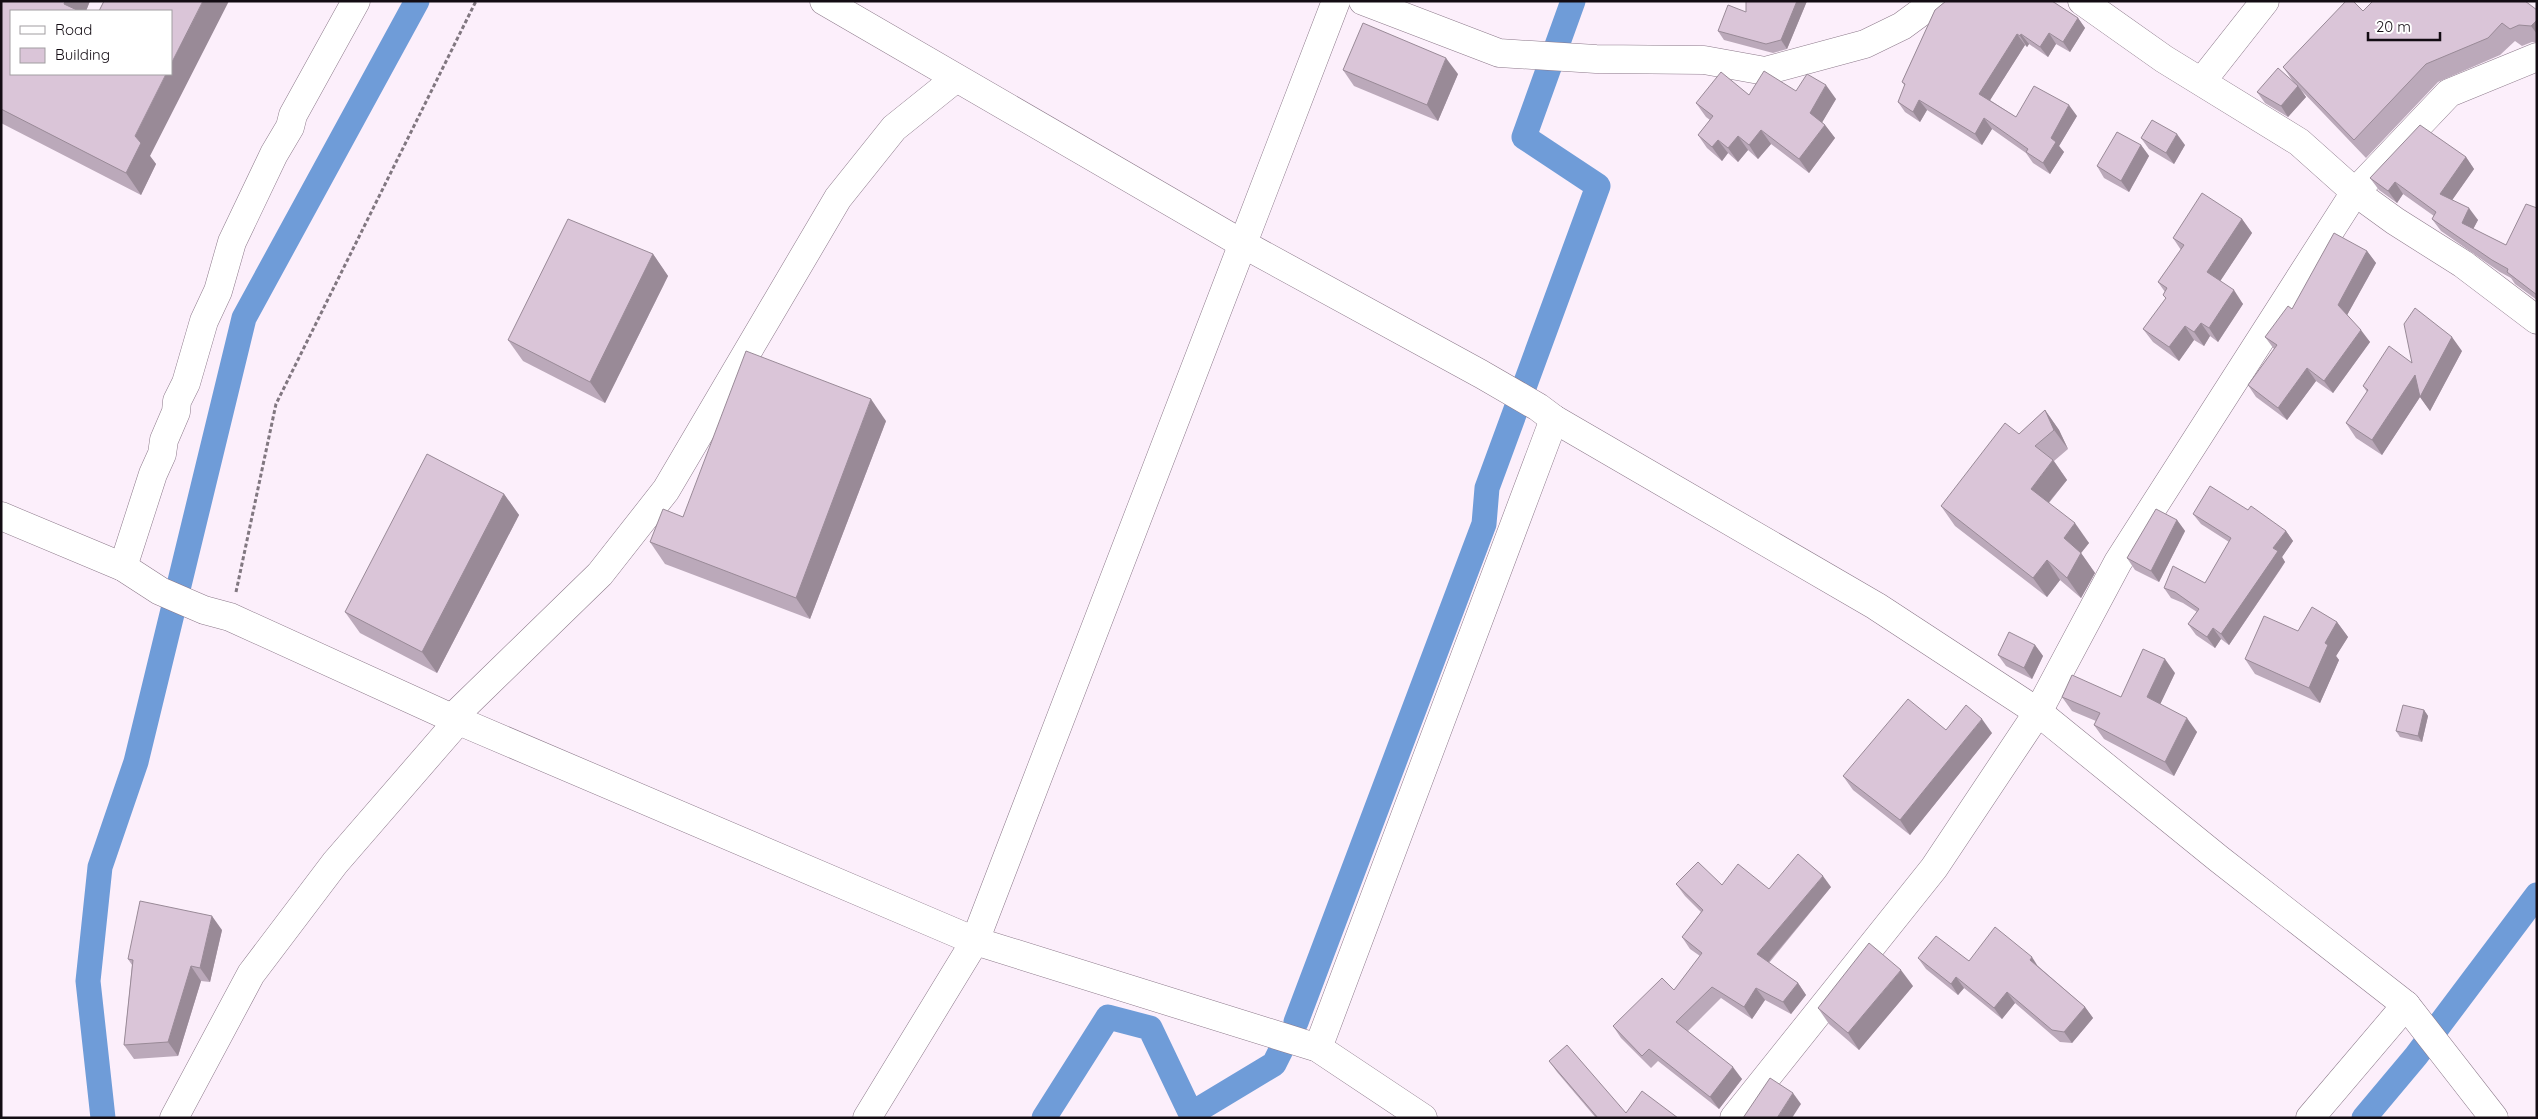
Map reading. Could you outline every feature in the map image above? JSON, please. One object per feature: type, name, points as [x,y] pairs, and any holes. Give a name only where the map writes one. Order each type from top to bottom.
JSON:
[{"type":"street","points":[[123,567],[153,474],[162,454],[164,440],[176,412],[177,401],[186,384],[204,321],[218,291],[232,242],[274,154],[290,126],[293,116],[356,1]]},
{"type":"street","points":[[824,1],[955,79],[1243,244],[1481,374],[1876,606],[2038,712],[2411,1011],[2494,1118]]},
{"type":"street","points":[[867,1118],[976,941],[1336,1]]},
{"type":"street","points":[[1363,1],[1499,53],[1596,59],[1704,60],[1765,71],[1865,44],[1902,26],[1936,1]]},
{"type":"street","points":[[2082,1],[2164,59],[2299,142],[2355,192],[2395,221],[2463,264],[2537,320]]},
{"type":"street","points":[[2202,81],[2265,1]]},
{"type":"street","points":[[1734,1118],[1934,868],[2038,712],[2118,562],[2355,192],[2449,93],[2537,57]]},
{"type":"street","points":[[174,1118],[251,974],[335,863],[455,719],[600,574],[666,490],[838,198],[894,128],[955,79]]},
{"type":"street","points":[[1318,1048],[1546,413]]},
{"type":"street","points":[[1,516],[123,567],[160,591],[204,610],[230,617],[455,719],[976,941],[1318,1048],[1423,1118]]},
{"type":"street","points":[[2310,1118],[2411,1011]]},
{"type":"path","points":[[230,617],[276,404],[476,1]]},
{"type":"building","points":[[1,1],[65,1],[64,4],[77,10],[10,10],[10,75],[166,75],[135,136],[141,143],[126,173],[1,109]]},
{"type":"building","points":[[104,1],[203,1],[172,62],[172,10],[100,10]]},
{"type":"building","points":[[1746,1],[1797,1],[1781,40],[1766,44],[1718,31],[1728,5],[1746,12]]},
{"type":"building","points":[[1946,1],[2052,1],[2078,18],[2063,42],[2049,33],[2040,47],[2021,34],[2020,36],[2017,34],[1979,94],[2016,117],[2034,86],[2069,105],[2051,138],[2056,142],[2043,163],[2026,152],[2028,149],[1984,118],[1975,134],[1919,100],[1913,112],[1898,102],[1905,84],[1902,82],[1935,10]]},
{"type":"building","points":[[2346,1],[2353,1],[2363,11],[2373,1],[2525,1],[2537,10],[2537,20],[2531,26],[2519,25],[2510,29],[2502,23],[2488,38],[2426,64],[2354,140],[2283,67]]},
{"type":"building","points":[[1363,23],[1446,58],[1427,105],[1343,70]]},
{"type":"building","points":[[2278,68],[2298,86],[2281,106],[2257,92]]},
{"type":"building","points":[[1764,71],[1796,91],[1807,74],[1826,85],[1810,113],[1825,125],[1799,159],[1761,130],[1749,145],[1738,136],[1728,148],[1718,140],[1712,147],[1698,135],[1713,116],[1696,103],[1721,72],[1749,95]]},
{"type":"building","points":[[2152,120],[2177,134],[2166,153],[2141,138]]},
{"type":"building","points":[[2420,125],[2466,157],[2440,194],[2469,208],[2462,223],[2506,245],[2526,204],[2537,208],[2537,295],[2507,272],[2508,269],[2432,219],[2436,212],[2395,182],[2388,191],[2370,178]]},
{"type":"building","points":[[2117,132],[2141,145],[2121,181],[2097,166]]},
{"type":"building","points":[[2202,193],[2242,219],[2207,272],[2234,290],[2209,328],[2201,323],[2194,332],[2185,326],[2169,347],[2143,329],[2166,298],[2163,295],[2167,288],[2158,282],[2184,245],[2173,238]]},
{"type":"building","points":[[568,219],[653,254],[590,382],[508,340]]},
{"type":"building","points":[[2334,233],[2367,251],[2338,305],[2361,330],[2324,381],[2307,368],[2278,408],[2248,385],[2277,345],[2265,337],[2288,306],[2292,309]]},
{"type":"building","points":[[2415,308],[2452,337],[2420,397],[2415,375],[2372,440],[2346,423],[2368,390],[2363,386],[2389,346],[2412,363],[2404,324]]},
{"type":"building","points":[[746,351],[871,399],[796,598],[650,542],[663,509],[683,517]]},
{"type":"building","points":[[2045,410],[2054,430],[2035,446],[2053,460],[2031,489],[2075,523],[2064,538],[2081,553],[2067,578],[2047,560],[2033,578],[1941,506],[2005,423],[2019,434]]},
{"type":"building","points":[[427,454],[504,494],[422,652],[345,612]]},
{"type":"building","points":[[2210,486],[2248,510],[2251,506],[2286,531],[2273,548],[2278,551],[2221,634],[2213,628],[2207,637],[2188,624],[2199,609],[2175,592],[2164,588],[2173,566],[2205,583],[2231,538],[2193,514]]},
{"type":"building","points":[[2156,509],[2177,520],[2151,571],[2127,558]]},
{"type":"building","points":[[2312,607],[2337,622],[2325,643],[2328,645],[2309,688],[2245,659],[2264,616],[2298,631]]},
{"type":"building","points":[[2009,632],[2035,645],[2024,668],[1998,655]]},
{"type":"building","points":[[2143,649],[2165,659],[2147,697],[2187,718],[2165,762],[2094,725],[2100,713],[2062,697],[2072,675],[2121,697]]},
{"type":"building","points":[[1908,699],[1946,730],[1966,705],[1982,719],[1900,820],[1843,776]]},
{"type":"building","points":[[2403,705],[2424,710],[2418,736],[2396,731]]},
{"type":"building","points":[[1798,854],[1823,876],[1757,954],[1798,983],[1783,1002],[1756,988],[1744,1007],[1712,987],[1676,1022],[1733,1067],[1710,1097],[1649,1049],[1642,1056],[1613,1026],[1662,978],[1674,990],[1702,953],[1682,937],[1703,910],[1676,884],[1698,862],[1722,885],[1738,864],[1769,889]]},
{"type":"building","points":[[140,901],[212,916],[200,968],[191,966],[168,1042],[124,1045],[133,960],[128,959]]},
{"type":"building","points":[[1995,927],[2032,957],[2030,960],[2085,1007],[2064,1032],[2052,1030],[2007,992],[1994,1008],[1956,977],[1951,984],[1918,958],[1936,936],[1969,961]]},
{"type":"building","points":[[1869,943],[1901,970],[1848,1033],[1818,1008]]},
{"type":"building","points":[[1567,1045],[1626,1113],[1642,1091],[1678,1118],[1598,1118],[1549,1061]]},
{"type":"building","points":[[1770,1078],[1793,1093],[1777,1118],[1743,1118]]},
{"type":"waterway","points":[[103,1118],[88,981],[100,867],[136,762],[244,318],[417,1]]},
{"type":"waterway","points":[[1296,1022],[1484,524],[1487,488],[1598,186],[1524,137],[1573,1]]},
{"type":"waterway","points":[[2364,1118],[2416,1056],[2537,895]]},
{"type":"waterway","points":[[1044,1118],[1108,1017],[1150,1028],[1191,1114],[1274,1064],[1281,1050]]}]
